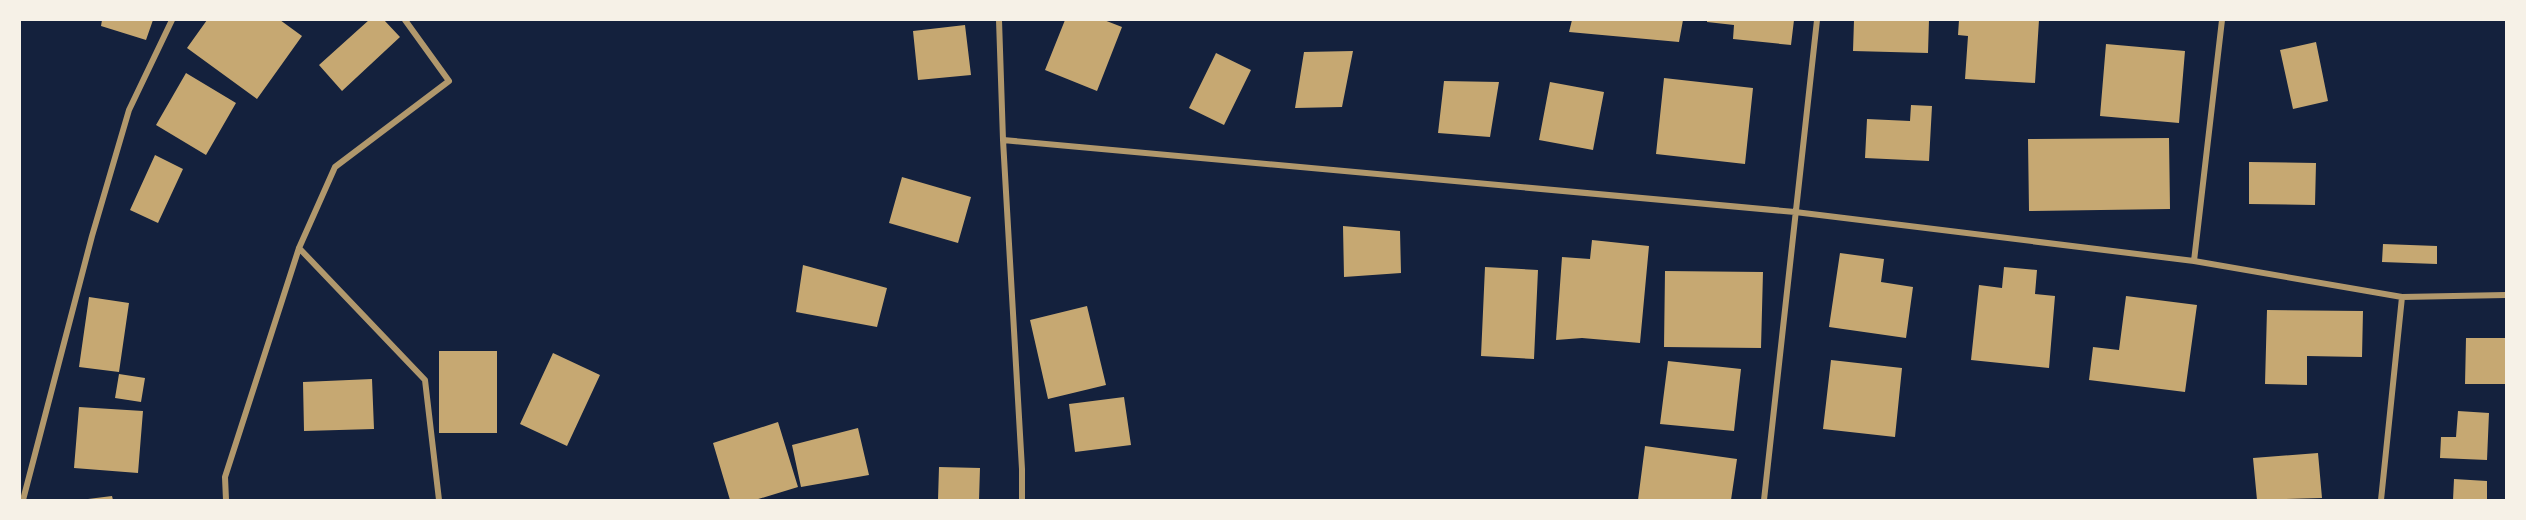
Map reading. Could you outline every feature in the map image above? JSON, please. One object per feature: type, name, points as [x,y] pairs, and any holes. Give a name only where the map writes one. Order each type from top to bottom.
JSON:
[{"type":"street","points":[[23,501],[92,236],[129,111],[172,20]]},
{"type":"street","points":[[226,501],[225,477],[299,248],[335,167],[448,81],[405,20]]},
{"type":"street","points":[[999,20],[1003,140],[1022,457],[1022,501]]},
{"type":"street","points":[[1764,501],[1817,20]]},
{"type":"street","points":[[2194,261],[2222,20]]},
{"type":"street","points":[[1003,140],[1795,212],[2194,261],[2402,297],[2506,295]]},
{"type":"street","points":[[299,248],[425,380],[439,501]]},
{"type":"street","points":[[2380,501],[2402,297]]},
{"type":"building","points":[[102,20],[153,20],[146,40],[101,26]]},
{"type":"building","points":[[207,20],[280,20],[302,36],[257,99],[187,48]]},
{"type":"building","points":[[369,20],[384,20],[400,37],[342,91],[319,65]]},
{"type":"building","points":[[1065,20],[1104,20],[1122,27],[1097,91],[1045,70]]},
{"type":"building","points":[[1572,20],[1683,20],[1679,42],[1569,32]]},
{"type":"building","points":[[1707,20],[1794,20],[1791,45],[1733,39],[1734,25],[1707,22]]},
{"type":"building","points":[[1854,20],[1929,20],[1928,53],[1853,51]]},
{"type":"building","points":[[1959,20],[2039,20],[2035,83],[1965,79],[1968,36],[1958,35]]},
{"type":"building","points":[[965,25],[971,75],[918,80],[913,31]]},
{"type":"building","points":[[2316,42],[2328,101],[2293,109],[2280,50]]},
{"type":"building","points":[[2106,44],[2185,51],[2179,123],[2100,116]]},
{"type":"building","points":[[1353,51],[1342,107],[1295,108],[1304,52]]},
{"type":"building","points":[[1216,53],[1251,70],[1224,125],[1189,108]]},
{"type":"building","points":[[186,73],[236,103],[206,155],[156,125]]},
{"type":"building","points":[[1664,78],[1753,88],[1745,164],[1656,154]]},
{"type":"building","points":[[1444,81],[1499,82],[1490,137],[1438,133]]},
{"type":"building","points":[[1550,82],[1604,92],[1593,150],[1539,140]]},
{"type":"building","points":[[1911,105],[1932,106],[1929,161],[1865,158],[1867,119],[1910,121]]},
{"type":"building","points":[[2169,138],[2170,209],[2029,211],[2028,139]]},
{"type":"building","points":[[155,155],[183,169],[158,223],[130,210]]},
{"type":"building","points":[[2249,162],[2316,163],[2315,205],[2249,204]]},
{"type":"building","points":[[902,177],[971,197],[958,243],[889,223]]},
{"type":"building","points":[[1343,226],[1400,231],[1401,273],[1344,277]]},
{"type":"building","points":[[1592,240],[1649,246],[1640,343],[1582,338],[1556,340],[1562,257],[1590,259]]},
{"type":"building","points":[[2383,244],[2437,246],[2437,264],[2382,262]]},
{"type":"building","points":[[1840,253],[1884,259],[1881,282],[1913,287],[1906,338],[1829,327]]},
{"type":"building","points":[[803,265],[887,288],[877,327],[796,312]]},
{"type":"building","points":[[1485,267],[1538,270],[1534,359],[1481,356]]},
{"type":"building","points":[[2004,267],[2037,270],[2035,294],[2055,296],[2049,368],[1971,360],[1979,285],[2002,288]]},
{"type":"building","points":[[1665,271],[1763,272],[1761,348],[1664,347]]},
{"type":"building","points":[[2126,296],[2197,305],[2185,392],[2089,380],[2093,347],[2119,350]]},
{"type":"building","points":[[89,297],[129,303],[119,372],[79,367]]},
{"type":"building","points":[[1087,306],[1106,385],[1048,399],[1030,320]]},
{"type":"building","points":[[2267,310],[2363,311],[2362,357],[2307,356],[2307,385],[2265,384]]},
{"type":"building","points":[[2466,338],[2506,338],[2506,384],[2465,384]]},
{"type":"building","points":[[439,351],[497,351],[497,433],[439,433]]},
{"type":"building","points":[[553,353],[600,375],[567,446],[520,424]]},
{"type":"building","points":[[1831,360],[1902,368],[1895,437],[1823,429]]},
{"type":"building","points":[[1668,361],[1741,369],[1734,431],[1660,424]]},
{"type":"building","points":[[119,374],[145,378],[141,402],[115,398]]},
{"type":"building","points":[[372,379],[374,429],[304,431],[303,382]]},
{"type":"building","points":[[1124,397],[1131,445],[1075,452],[1069,404]]},
{"type":"building","points":[[79,407],[143,411],[138,473],[74,468]]},
{"type":"building","points":[[2458,411],[2489,413],[2487,460],[2440,458],[2441,437],[2456,437]]},
{"type":"building","points":[[778,422],[798,487],[755,500],[730,500],[713,443]]},
{"type":"building","points":[[858,428],[869,475],[801,487],[792,445]]},
{"type":"building","points":[[1645,446],[1737,459],[1731,500],[1638,500]]},
{"type":"building","points":[[2318,453],[2322,498],[2257,500],[2253,458]]},
{"type":"building","points":[[939,467],[980,468],[979,500],[938,500]]},
{"type":"building","points":[[2454,479],[2487,481],[2487,500],[2453,500]]},
{"type":"building","points":[[112,496],[113,500],[88,500],[88,499]]}]
